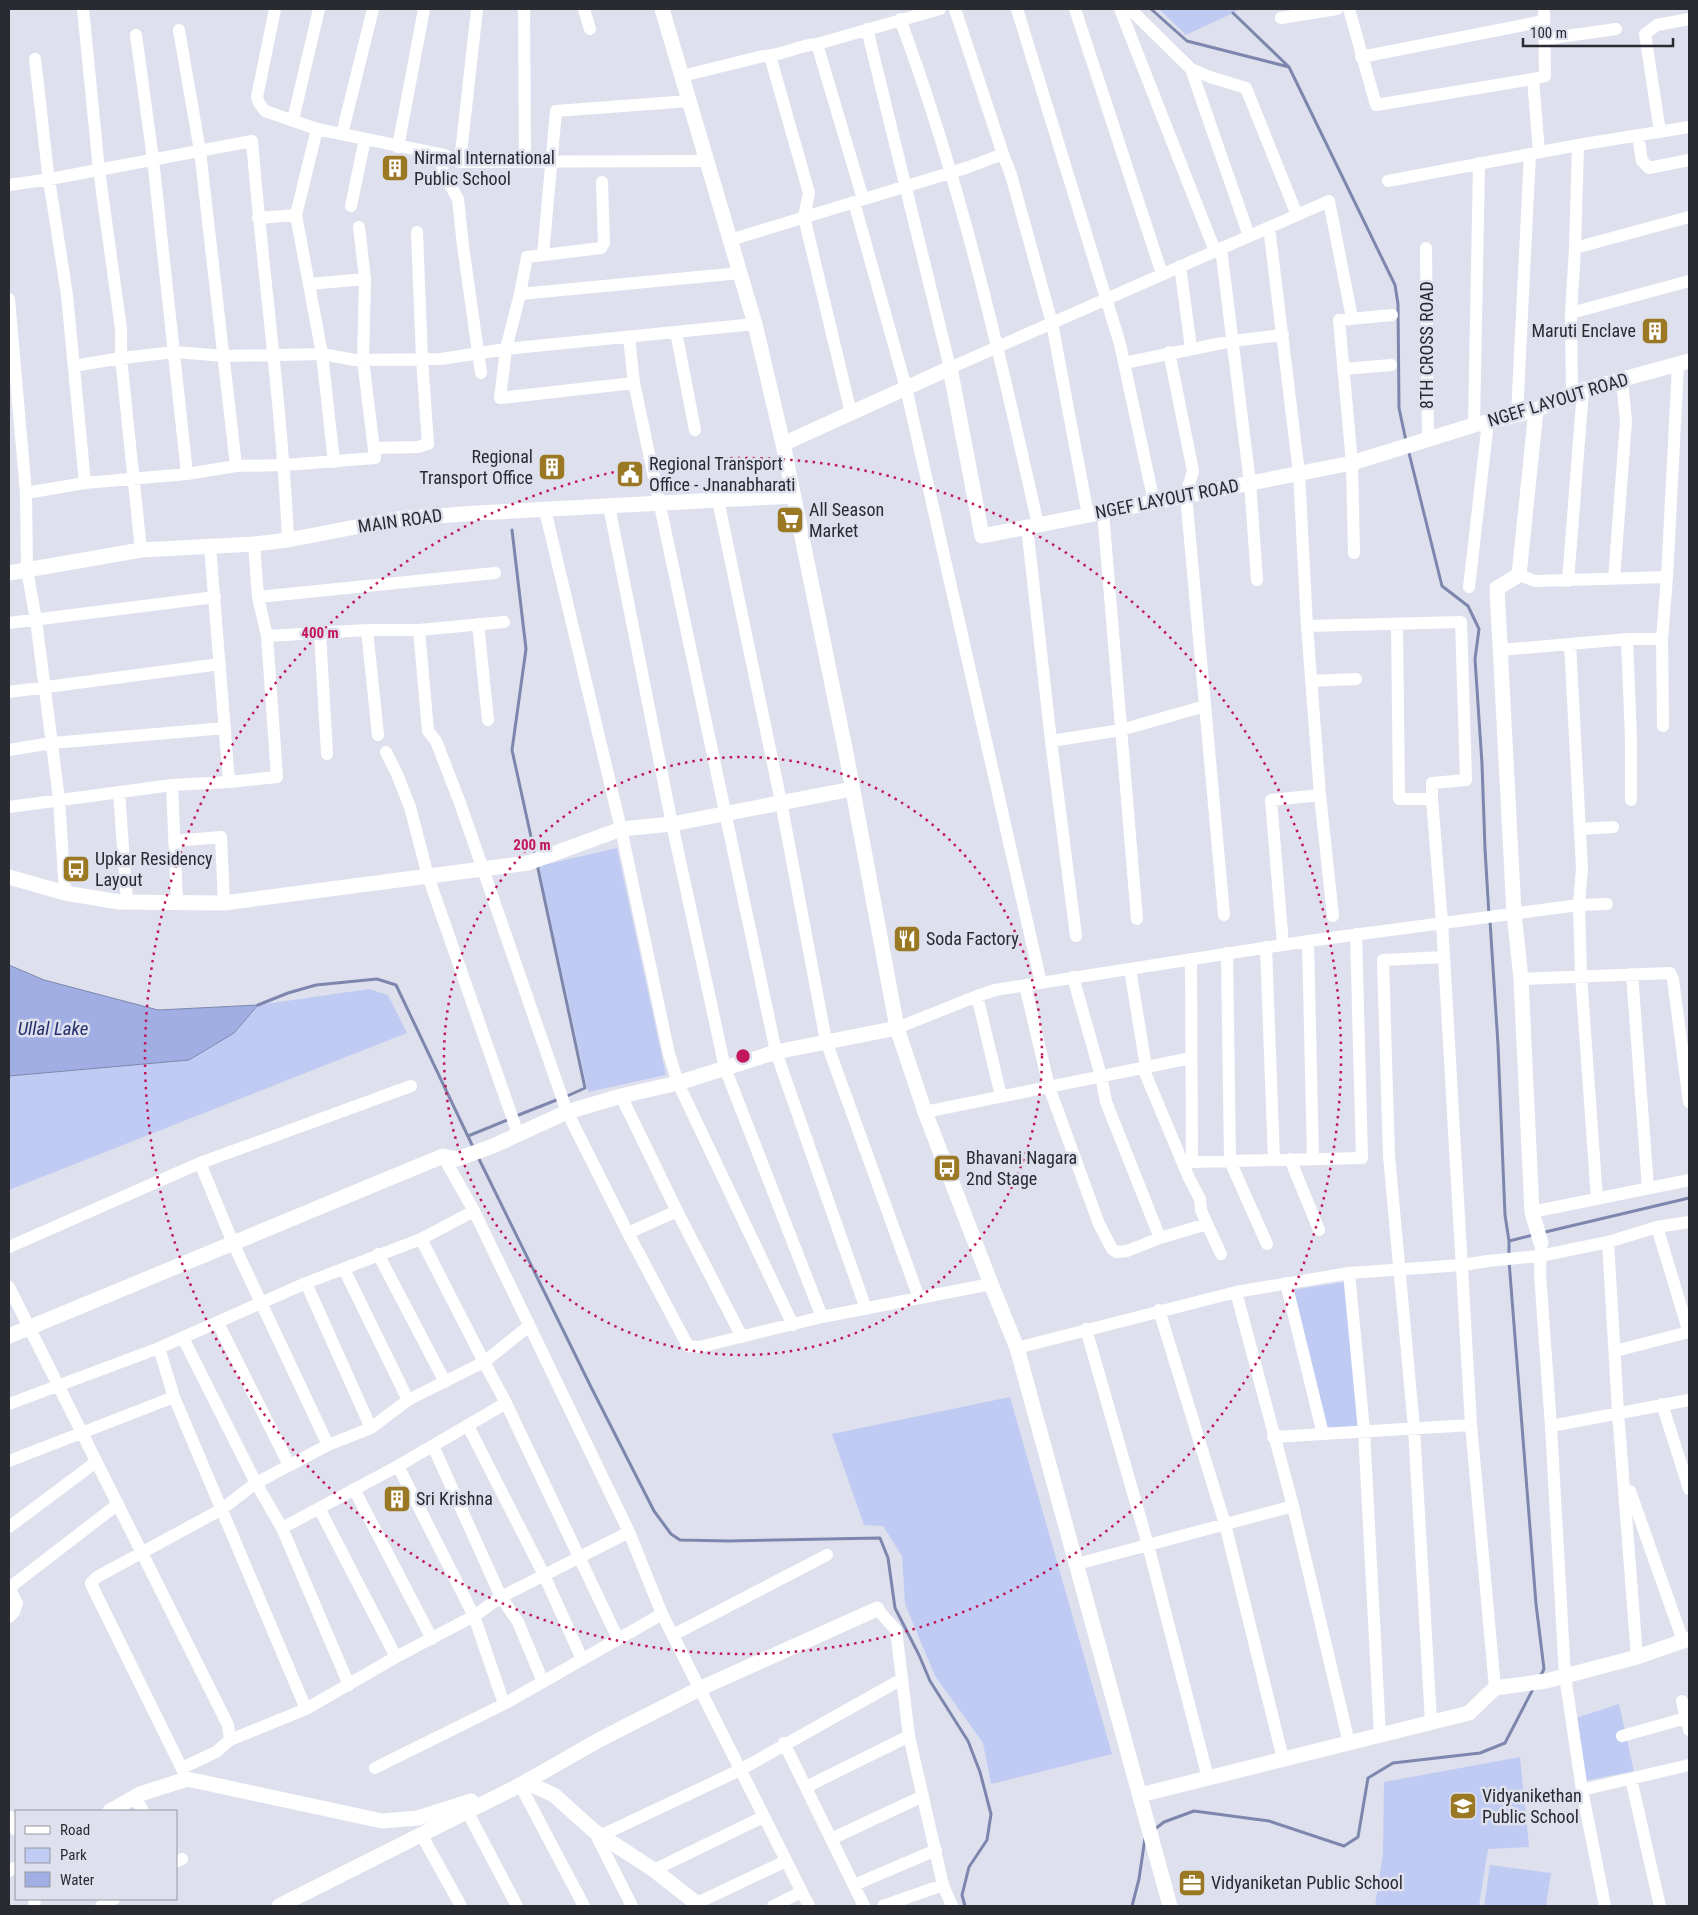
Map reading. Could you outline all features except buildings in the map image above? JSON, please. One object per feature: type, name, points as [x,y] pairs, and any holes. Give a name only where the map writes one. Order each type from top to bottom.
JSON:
[{"type":"street","points":[[84,9],[100,170],[122,329],[121,358],[141,550]]},
{"type":"street","points":[[275,9],[257,97],[265,111],[317,129],[444,155],[460,162],[707,161]]},
{"type":"street","points":[[293,120],[319,9]]},
{"type":"street","points":[[342,134],[372,9]]},
{"type":"street","points":[[398,147],[424,9]]},
{"type":"street","points":[[460,162],[478,9]]},
{"type":"street","points":[[524,9],[525,162]]},
{"type":"street","points":[[584,9],[590,29]]},
{"type":"street","points":[[662,9],[755,324],[783,444],[852,789],[897,1028],[926,1112],[1017,1348],[1078,1564],[1170,1906]]},
{"type":"street","points":[[682,76],[763,56],[770,56],[804,45],[817,44],[940,9]]},
{"type":"street","points":[[955,9],[1011,175],[1052,323],[1088,515]]},
{"type":"street","points":[[1017,9],[1124,363],[1154,502]]},
{"type":"street","points":[[1075,9],[1162,274]]},
{"type":"street","points":[[1120,9],[1218,250],[1250,483],[1257,580]]},
{"type":"street","points":[[1130,9],[1191,69],[1246,88],[1297,215]]},
{"type":"street","points":[[1281,18],[1338,9]]},
{"type":"street","points":[[1349,9],[1361,57],[1376,105],[1545,76],[1544,15],[1361,57]]},
{"type":"street","points":[[900,19],[922,77],[951,172],[998,347],[1033,526],[1051,741],[1076,936]]},
{"type":"street","points":[[1660,132],[1645,34],[1656,25],[1689,19]]},
{"type":"street","points":[[867,29],[950,368]]},
{"type":"street","points":[[1545,39],[1616,29]]},
{"type":"street","points":[[179,30],[200,151],[225,356],[236,466]]},
{"type":"street","points":[[136,35],[153,159],[188,474]]},
{"type":"street","points":[[817,44],[859,200],[906,388],[1041,983]]},
{"type":"street","points":[[770,56],[809,193],[804,217],[851,413]]},
{"type":"street","points":[[35,59],[48,173],[67,295],[84,483]]},
{"type":"street","points":[[1191,69],[1249,236]]},
{"type":"street","points":[[1517,415],[1535,153],[1533,79]]},
{"type":"street","points":[[543,255],[556,111],[689,101]]},
{"type":"street","points":[[1388,181],[1578,145],[1689,127]]},
{"type":"street","points":[[317,129],[296,215],[322,354],[334,462]]},
{"type":"street","points":[[1638,135],[1642,161],[1649,168],[1689,160]]},
{"type":"street","points":[[351,206],[365,139]]},
{"type":"street","points":[[9,185],[252,141],[258,218],[285,465],[288,540]]},
{"type":"street","points":[[1568,581],[1578,392],[1571,313],[1578,145]]},
{"type":"street","points":[[730,240],[1004,154]]},
{"type":"street","points":[[444,155],[442,172],[458,199],[481,373]]},
{"type":"street","points":[[1469,587],[1481,424],[1479,164]]},
{"type":"street","points":[[602,182],[604,243],[601,248],[527,257],[506,349],[500,398],[634,383]]},
{"type":"street","points":[[783,444],[950,368],[1329,201],[1352,318]]},
{"type":"street","points":[[258,218],[296,215]]},
{"type":"street","points":[[1575,248],[1689,217]]},
{"type":"street","points":[[26,493],[84,483],[188,474],[236,466],[285,465],[375,458],[363,360],[365,279],[359,227]]},
{"type":"street","points":[[1269,227],[1299,473],[1311,681],[1320,794],[1333,916]]},
{"type":"street","points":[[374,448],[418,447],[428,444],[422,359],[417,232]]},
{"type":"street","name":"8TH CROSS ROAD","points":[[1414,445],[1426,248]]},
{"type":"street","points":[[1180,266],[1191,348]]},
{"type":"street","points":[[520,294],[740,273]]},
{"type":"street","points":[[309,284],[365,279]]},
{"type":"street","points":[[1571,313],[1689,281]]},
{"type":"street","points":[[9,301],[26,493],[27,570],[36,620],[60,799],[65,892]]},
{"type":"street","points":[[1354,552],[1352,463],[1339,320],[1392,315]]},
{"type":"street","points":[[74,366],[175,352],[225,356],[322,354],[355,360],[441,359],[506,349],[755,324]]},
{"type":"street","points":[[676,332],[695,430]]},
{"type":"street","points":[[1124,363],[1191,348],[1283,335]]},
{"type":"street","points":[[628,337],[634,383],[776,1052],[866,1309]]},
{"type":"street","points":[[1169,352],[1193,471],[1186,496],[1224,915]]},
{"type":"street","points":[[1663,726],[1662,638],[1683,363]]},
{"type":"street","name":"NGEF LAYOUT ROAD","points":[[950,368],[982,536],[1352,463],[1481,424],[1536,410],[1578,392],[1683,363]]},
{"type":"street","points":[[1343,369],[1391,365]]},
{"type":"street","points":[[1614,579],[1626,421],[1622,380]]},
{"type":"street","points":[[1519,575],[1536,410]]},
{"type":"street","name":"MAIN ROAD","points":[[9,573],[141,550],[254,544],[288,540],[397,518],[794,496]]},
{"type":"street","points":[[718,500],[781,802],[826,1041],[919,1298]]},
{"type":"street","points":[[609,506],[672,824],[725,1068],[822,1318]]},
{"type":"street","points":[[545,510],[621,829],[669,1054],[678,1083],[793,1325]]},
{"type":"street","points":[[1103,512],[1137,919]]},
{"type":"street","points":[[9,806],[172,785],[277,777],[267,636],[258,596],[254,544]]},
{"type":"street","points":[[210,546],[229,782]]},
{"type":"street","points":[[258,596],[494,572]]},
{"type":"street","points":[[1519,575],[1535,581],[1666,577]]},
{"type":"street","points":[[1519,575],[1497,588],[1514,913],[1521,979],[1532,1212],[1541,1250],[1540,1274],[1551,1426],[1565,1676],[1582,1790],[1605,1906]]},
{"type":"street","points":[[9,623],[214,597]]},
{"type":"street","points":[[267,636],[367,630],[419,630],[504,622]]},
{"type":"street","points":[[1307,626],[1461,622],[1466,780],[1432,783],[1432,799],[1442,922],[1471,1425],[1495,1688]]},
{"type":"street","points":[[478,624],[488,720]]},
{"type":"street","points":[[1397,624],[1399,799],[1432,799]]},
{"type":"street","points":[[367,630],[378,735]]},
{"type":"street","points":[[419,630],[428,732],[436,741],[441,752],[474,841],[482,869],[567,1112],[688,1346],[698,1347],[822,1318],[991,1284]]},
{"type":"street","points":[[320,633],[327,754]]},
{"type":"street","points":[[1500,650],[1662,638]]},
{"type":"street","points":[[1627,640],[1631,739],[1630,800]]},
{"type":"street","points":[[1570,644],[1582,868],[1579,905],[1581,976],[1597,1199]]},
{"type":"street","points":[[9,692],[220,664]]},
{"type":"street","points":[[1311,681],[1356,679]]},
{"type":"street","points":[[1051,741],[1121,730],[1205,706]]},
{"type":"street","points":[[9,750],[52,744],[225,728]]},
{"type":"street","points":[[386,752],[410,807],[428,876],[518,1134]]},
{"type":"street","points":[[172,785],[177,902]]},
{"type":"street","points":[[9,877],[65,892],[127,902],[224,903],[528,863],[621,829],[672,824],[852,789]]},
{"type":"street","points":[[119,792],[127,902]]},
{"type":"street","points":[[1283,945],[1271,800],[1320,794]]},
{"type":"street","points":[[1580,829],[1613,828]]},
{"type":"street","points":[[174,841],[221,837],[224,903]]},
{"type":"street","points":[[9,1336],[443,1156],[457,1159],[493,1146],[567,1112],[620,1096],[678,1083],[776,1052],[897,1028],[976,996],[996,990],[1356,934],[1579,905],[1607,904]]},
{"type":"street","points":[[1191,959],[1192,1162],[1362,1158],[1356,934]]},
{"type":"street","points":[[1308,941],[1313,1159]]},
{"type":"street","points":[[1266,948],[1274,1160]]},
{"type":"street","points":[[1227,954],[1230,1161],[1267,1244]]},
{"type":"street","points":[[1431,1722],[1414,1428],[1389,1156],[1383,960],[1444,957]]},
{"type":"street","points":[[1130,969],[1145,1067],[1189,1178],[1200,1199],[1207,1224],[1221,1254]]},
{"type":"street","points":[[1521,979],[1670,973],[1673,979],[1689,1102]]},
{"type":"street","points":[[1632,974],[1648,1188]]},
{"type":"street","points":[[1073,977],[1101,1076],[1106,1102],[1160,1238]]},
{"type":"street","points":[[1025,985],[1049,1087],[1099,1224],[1112,1249],[1117,1252],[1127,1251],[1160,1238],[1207,1224]]},
{"type":"street","points":[[976,996],[1002,1096]]},
{"type":"street","points":[[926,1112],[1191,1058]]},
{"type":"street","points":[[9,1247],[200,1163],[411,1086]]},
{"type":"street","points":[[620,1096],[677,1212],[742,1337]]},
{"type":"street","points":[[443,1156],[474,1211],[629,1532],[662,1614],[809,1906]]},
{"type":"street","points":[[1290,1160],[1319,1230]]},
{"type":"street","points":[[200,1163],[233,1243],[328,1445]]},
{"type":"street","points":[[1532,1212],[1689,1180]]},
{"type":"street","points":[[9,1404],[159,1348],[306,1283],[421,1239],[474,1211]]},
{"type":"street","points":[[628,1233],[677,1212]]},
{"type":"street","points":[[1017,1348],[1159,1310],[1236,1292],[1349,1273],[1462,1265],[1488,1261],[1541,1250],[1608,1242],[1657,1228],[1689,1222]]},
{"type":"street","points":[[1615,1351],[1689,1333],[1657,1228]]},
{"type":"street","points":[[421,1239],[506,1403],[618,1639]]},
{"type":"street","points":[[1608,1242],[1618,1412],[1637,1657]]},
{"type":"street","points":[[378,1254],[445,1382]]},
{"type":"street","points":[[344,1269],[408,1400]]},
{"type":"street","points":[[1349,1273],[1364,1432],[1380,1735]]},
{"type":"street","points":[[306,1283],[371,1428]]},
{"type":"street","points":[[1286,1283],[1323,1434]]},
{"type":"street","points":[[9,1287],[228,1725],[230,1740]]},
{"type":"street","points":[[1236,1292],[1273,1437],[1293,1506],[1349,1743]]},
{"type":"street","points":[[1159,1310],[1225,1524],[1283,1759]]},
{"type":"street","points":[[218,1323],[289,1465]]},
{"type":"street","points":[[184,1773],[92,1584],[97,1577],[222,1509],[256,1482],[328,1445],[371,1428],[408,1400],[484,1362],[529,1326]]},
{"type":"street","points":[[1086,1329],[1148,1545],[1208,1778]]},
{"type":"street","points":[[183,1338],[256,1482],[282,1528],[349,1685]]},
{"type":"street","points":[[159,1348],[174,1397],[306,1709]]},
{"type":"street","points":[[9,1461],[174,1397]]},
{"type":"street","points":[[1551,1426],[1689,1400]]},
{"type":"street","points":[[282,1528],[398,1466],[506,1403]]},
{"type":"street","points":[[1662,1404],[1689,1489]]},
{"type":"street","points":[[1273,1437],[1471,1425]]},
{"type":"street","points":[[468,1426],[544,1575],[582,1659]]},
{"type":"street","points":[[433,1446],[501,1597],[518,1622],[543,1682]]},
{"type":"street","points":[[9,1527],[96,1462]]},
{"type":"street","points":[[398,1466],[474,1616],[504,1704]]},
{"type":"street","points":[[1140,1795],[1469,1713],[1495,1688],[1546,1681],[1637,1657],[1686,1640],[1624,1475]]},
{"type":"street","points":[[354,1489],[432,1640]]},
{"type":"street","points":[[9,1617],[14,1612],[17,1603],[9,1588],[118,1504]]},
{"type":"street","points":[[1078,1564],[1293,1506]]},
{"type":"street","points":[[319,1508],[396,1657]]},
{"type":"street","points":[[112,1810],[184,1773],[216,1752],[230,1740],[306,1709],[396,1657],[432,1640],[474,1616],[501,1597],[629,1532]]},
{"type":"street","points":[[673,1635],[827,1555]]},
{"type":"street","points":[[279,1906],[467,1812],[599,1740],[699,1689],[877,1609],[896,1630],[909,1736],[943,1885],[952,1906]]},
{"type":"street","points":[[375,1768],[504,1704],[662,1614]]},
{"type":"street","points":[[598,1833],[740,1770],[784,1743],[902,1679]]},
{"type":"street","points":[[1622,1736],[1688,1724],[1682,1701]]},
{"type":"street","points":[[806,1787],[909,1736]]},
{"type":"street","points":[[784,1743],[864,1906]]},
{"type":"street","points":[[1582,1790],[1689,1766]]},
{"type":"street","points":[[184,1773],[382,1821],[418,1818],[520,1784],[530,1784],[554,1795],[598,1833],[654,1870],[698,1905],[786,1861]]},
{"type":"street","points":[[1631,1778],[1660,1906]]},
{"type":"street","points":[[520,1784],[584,1906]]},
{"type":"street","points":[[831,1839],[923,1796]]},
{"type":"street","points":[[134,1798],[142,1810]]},
{"type":"street","points":[[467,1812],[517,1906]]},
{"type":"street","points":[[654,1870],[763,1817]]},
{"type":"street","points":[[598,1833],[632,1906]]},
{"type":"street","points":[[422,1834],[461,1906]]},
{"type":"street","points":[[854,1885],[936,1850]]},
{"type":"street","points":[[883,1906],[943,1885]]},
{"type":"street","points":[[773,1906],[801,1892]]},
{"type":"street","points":[[101,1906],[112,1900]]},
{"type":"green space","points":[[1159,9],[1239,9],[1186,35]]},
{"type":"green space","points":[[617,848],[666,1075],[588,1092],[539,866]]},
{"type":"green space","points":[[369,989],[388,995],[407,1033],[9,1190],[9,1076],[189,1060],[234,1033],[258,1005]]},
{"type":"green space","points":[[1344,1282],[1359,1427],[1327,1427],[1292,1290]]},
{"type":"green space","points":[[1010,1397],[1112,1754],[991,1784],[983,1743],[935,1676],[905,1604],[902,1556],[883,1526],[864,1525],[832,1434]]},
{"type":"green space","points":[[1619,1704],[1634,1771],[1584,1781],[1576,1718]]},
{"type":"green space","points":[[1520,1757],[1529,1847],[1488,1849],[1479,1906],[1375,1906],[1383,1853],[1384,1782]]},
{"type":"green space","points":[[1490,1865],[1551,1873],[1546,1906],[1484,1906]]},
{"type":"water","name":"Ullal Lake","points":[[9,965],[44,980],[158,1010],[258,1005],[234,1033],[189,1060],[9,1076]]},
{"type":"waterway","points":[[1151,9],[1187,41],[1289,67]]},
{"type":"waterway","points":[[1233,13],[1289,67],[1395,285],[1398,304],[1399,408],[1406,441]]},
{"type":"waterway","points":[[1408,449],[1442,586],[1468,606],[1479,629],[1475,659],[1489,915]]},
{"type":"waterway","points":[[512,530],[526,649],[512,750],[535,855]]},
{"type":"waterway","points":[[537,864],[585,1088],[565,1097]]},
{"type":"waterway","points":[[1490,921],[1498,1045],[1505,1215],[1509,1241]]},
{"type":"waterway","points":[[258,1005],[288,993],[316,985],[377,979],[396,985],[474,1149]]},
{"type":"waterway","points":[[516,1116],[559,1099]]},
{"type":"waterway","points":[[468,1136],[510,1119]]},
{"type":"waterway","points":[[478,1157],[654,1511],[671,1534],[680,1540],[729,1541],[880,1538],[888,1558],[895,1608],[930,1681],[968,1741],[980,1772],[991,1814],[987,1840],[969,1867],[962,1895],[965,1906]]},
{"type":"waterway","points":[[1541,1233],[1689,1198]]},
{"type":"waterway","points":[[1509,1255],[1509,1241],[1533,1235]]},
{"type":"waterway","points":[[1509,1261],[1536,1604],[1544,1669],[1540,1677]]},
{"type":"waterway","points":[[1155,1829],[1164,1822],[1194,1811],[1269,1821],[1344,1846],[1358,1837],[1368,1778],[1393,1763],[1480,1753],[1505,1743],[1534,1687]]},
{"type":"waterway","points":[[1132,1906],[1139,1879],[1145,1838]]},
{"type":"place","name":"Nirmal International Public School","points":[[395,168]]},
{"type":"place","name":"Maruti Enclave","points":[[1655,331]]},
{"type":"place","name":"Regional Transport Office","points":[[552,467]]},
{"type":"place","name":"Regional Transport Office - Jnanabharati","points":[[630,474]]},
{"type":"place","name":"All Season Market","points":[[790,520]]},
{"type":"place","name":"Upkar Residency Layout","points":[[76,869]]},
{"type":"place","name":"Soda Factory","points":[[907,939]]},
{"type":"place","name":"Bhavani Nagara 2nd Stage","points":[[947,1168]]},
{"type":"place","name":"Sri Krishna","points":[[397,1499]]},
{"type":"place","name":"Vidyanikethan Public School","points":[[1463,1806]]},
{"type":"place","name":"Vidyaniketan Public School","points":[[1192,1883]]}]
